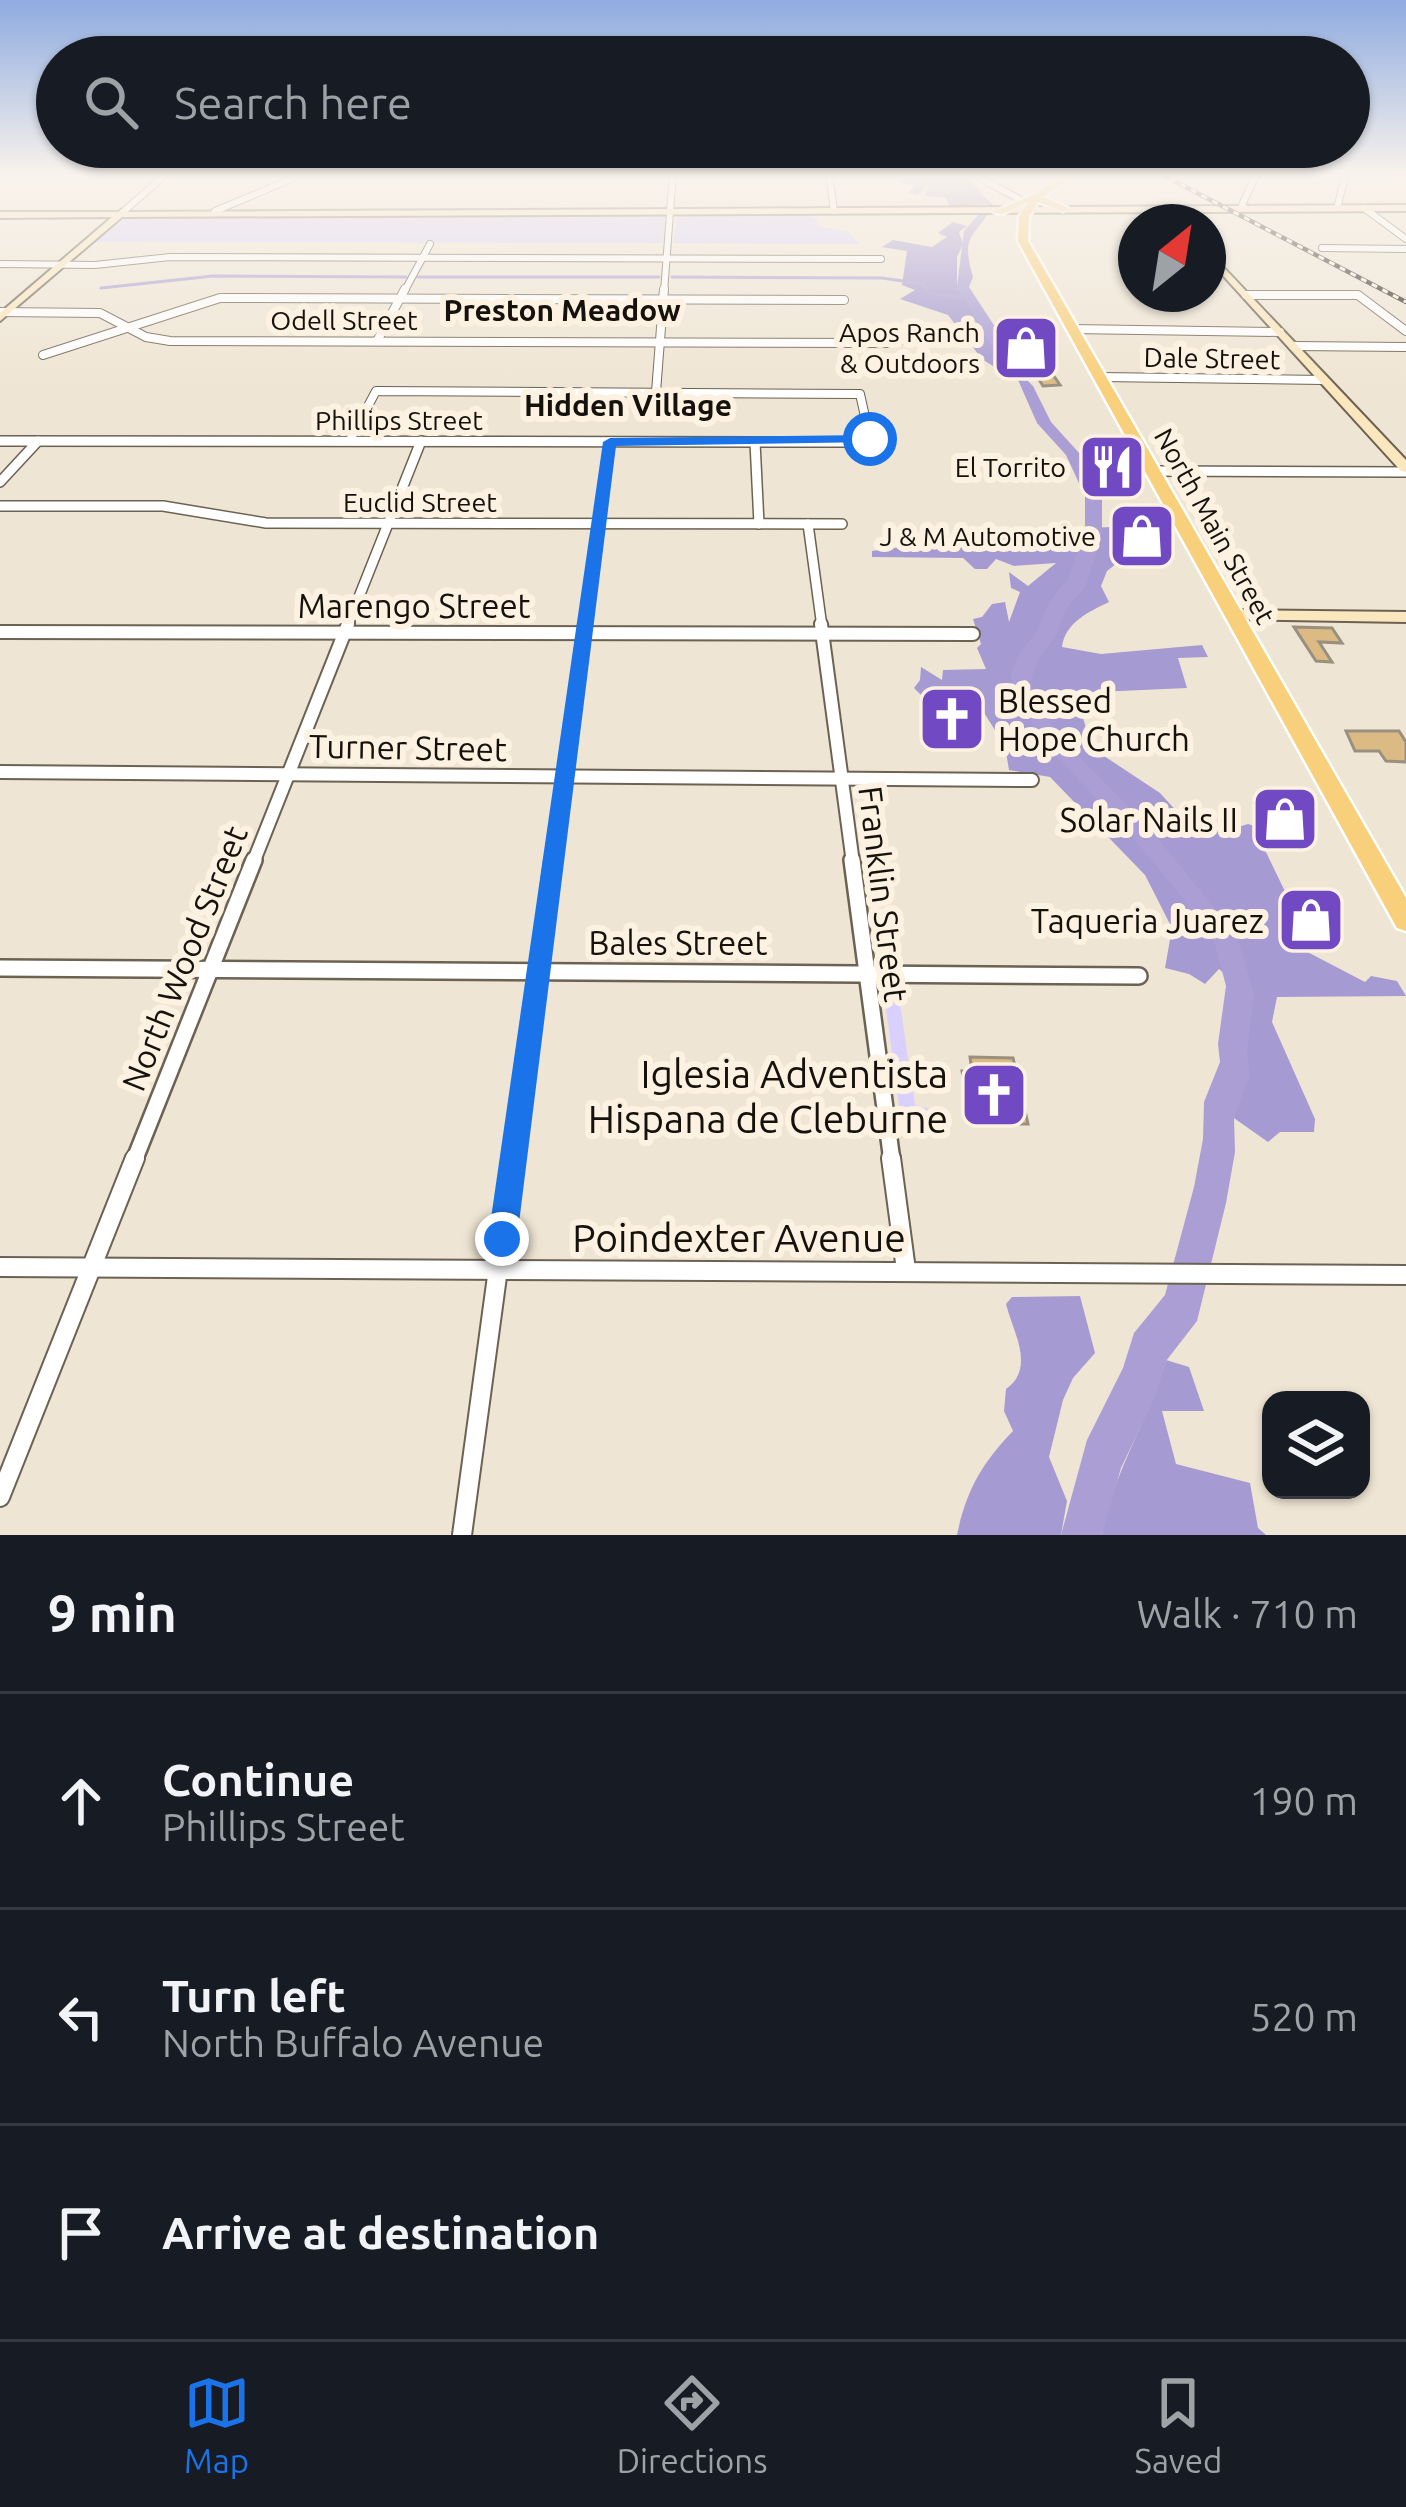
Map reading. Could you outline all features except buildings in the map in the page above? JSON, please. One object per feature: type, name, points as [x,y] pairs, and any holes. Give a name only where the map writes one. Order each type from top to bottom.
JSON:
[{"type":"main road","name":"North Main Street","points":[[1029,245],[1406,920]]},
{"type":"street","points":[[2,314],[85,245]]},
{"type":"street","points":[[376,341],[430,245]]},
{"type":"street","points":[[350,440],[376,391],[656,392],[668,245]]},
{"type":"street","points":[[1322,248],[1406,249]]},
{"type":"street","points":[[0,264],[170,257],[881,259]]},
{"type":"street","points":[[1226,273],[1406,470]]},
{"type":"street","points":[[1246,295],[1358,295],[1406,331]]},
{"type":"street","points":[[43,356],[217,298],[844,299]]},
{"type":"street","name":"Odell Street","points":[[2,314],[89,311],[146,337],[170,341],[888,343],[909,338]]},
{"type":"street","points":[[1072,329],[1280,332]]},
{"type":"street","points":[[1293,346],[1406,347]]},
{"type":"street","name":"Dale Street","points":[[1100,377],[1324,380]]},
{"type":"street","name":"Phillips Street","points":[[0,441],[870,439],[860,394],[656,392]]},
{"type":"street","points":[[0,482],[38,441]]},
{"type":"street","name":"North Wood Street","points":[[0,1497],[421,441]]},
{"type":"street","points":[[462,1535],[610,442]]},
{"type":"street","points":[[755,442],[760,524]]},
{"type":"street","points":[[1153,471],[1406,470]]},
{"type":"street","name":"Euclid Street","points":[[0,506],[164,506],[248,522],[842,524]]},
{"type":"street","name":"Franklin Street","points":[[808,524],[906,1270]]},
{"type":"street","points":[[1234,616],[1403,620]]},
{"type":"street","name":"Marengo Street","points":[[0,632],[973,634]]},
{"type":"street","name":"Turner Street","points":[[0,772],[1032,780]]},
{"type":"street","name":"Bales Street","points":[[0,968],[1139,976]]},
{"type":"street","name":"Poindexter Avenue","points":[[0,1267],[1406,1275]]},
{"type":"shaded area","points":[[962,245],[969,245],[973,277],[969,287],[999,333],[1009,362],[1033,386],[1051,422],[1080,454],[1102,497],[1102,535],[1086,586],[1066,609],[1056,636],[1040,657],[1031,679],[1033,690],[1056,733],[1147,825],[1216,910],[1239,942],[1254,994],[1247,1053],[1250,1075],[1234,1118],[1235,1152],[1226,1203],[1197,1321],[1166,1361],[1156,1395],[1121,1468],[1102,1535],[1061,1535],[1087,1440],[1123,1368],[1134,1333],[1165,1295],[1194,1187],[1204,1102],[1220,1062],[1226,986],[1215,944],[1182,897],[1040,739],[1013,690],[1011,673],[1021,651],[1068,579],[1085,531],[1085,496],[1066,455],[1037,423],[1018,380],[1000,360],[957,286]]},
{"type":"shaded area","points":[[963,245],[957,257],[957,286],[1010,369],[1007,375],[982,359],[948,315],[900,299],[915,290],[902,285],[907,251],[882,247]]},
{"type":"shaded area","points":[[1112,527],[1112,548],[1121,560],[1107,571],[1101,586],[1109,602],[1073,625],[1062,647],[1101,654],[1202,645],[1208,657],[1178,658],[1187,688],[1075,693],[1089,737],[1101,754],[1160,793],[1181,816],[1198,823],[1211,820],[1229,830],[1248,824],[1295,838],[1264,837],[1263,846],[1296,914],[1287,920],[1294,945],[1365,982],[1371,976],[1397,981],[1406,996],[1277,997],[1272,1022],[1315,1119],[1314,1132],[1280,1132],[1268,1142],[1231,1116],[1230,979],[1219,969],[1205,984],[1165,968],[1172,928],[1145,875],[1050,777],[1009,770],[1005,746],[976,700],[949,693],[921,695],[914,688],[921,667],[942,680],[943,670],[986,669],[973,619],[982,617],[992,604],[1005,602],[1009,622],[1020,592],[1011,588],[1009,572],[1028,586],[1056,563],[1014,566],[996,559],[987,569],[975,569],[963,558],[872,557],[872,551],[895,548],[915,537],[953,541],[963,536],[1021,534],[1060,542],[1065,538],[1060,529]]},
{"type":"shaded area","points":[[888,984],[902,984],[911,992],[899,997],[915,1105],[930,1109],[922,1116],[900,1112],[884,994]]},
{"type":"shaded area","points":[[1080,1296],[1095,1353],[1073,1378],[1063,1400],[1049,1457],[1067,1501],[1061,1535],[957,1535],[977,1478],[1013,1431],[1004,1411],[1006,1389],[1020,1371],[1021,1360],[1006,1304],[1012,1297]]},
{"type":"shaded area","points":[[1166,1360],[1189,1367],[1204,1411],[1162,1411],[1176,1464],[1250,1483],[1258,1528],[1266,1535],[1102,1535],[1114,1490]]},
{"type":"waterway","points":[[101,288],[213,276],[406,277]]},
{"type":"waterway","points":[[418,277],[659,277]]},
{"type":"waterway","points":[[672,277],[882,278],[924,284],[929,293],[965,298]]},
{"type":"railway","points":[[1296,245],[1406,302]]},
{"type":"place","name":"Apos Ranch & Outdoors","points":[[1026,348]]},
{"type":"place","name":"El Torrito","points":[[1112,467]]},
{"type":"place","name":"J & M Automotive","points":[[1142,536]]},
{"type":"place","name":"Blessed Hope Church","points":[[952,719]]},
{"type":"place","name":"Solar Nails II","points":[[1285,819]]},
{"type":"place","name":"Taqueria Juarez","points":[[1311,920]]},
{"type":"place","name":"Iglesia Adventista Hispana de Cleburne","points":[[994,1095]]},
{"type":"district","name":"Preston Meadow","points":[[562,310]]},
{"type":"district","name":"Hidden Village","points":[[628,405]]},
{"type":"route","points":[[502,1239],[610,442],[870,439]]}]
